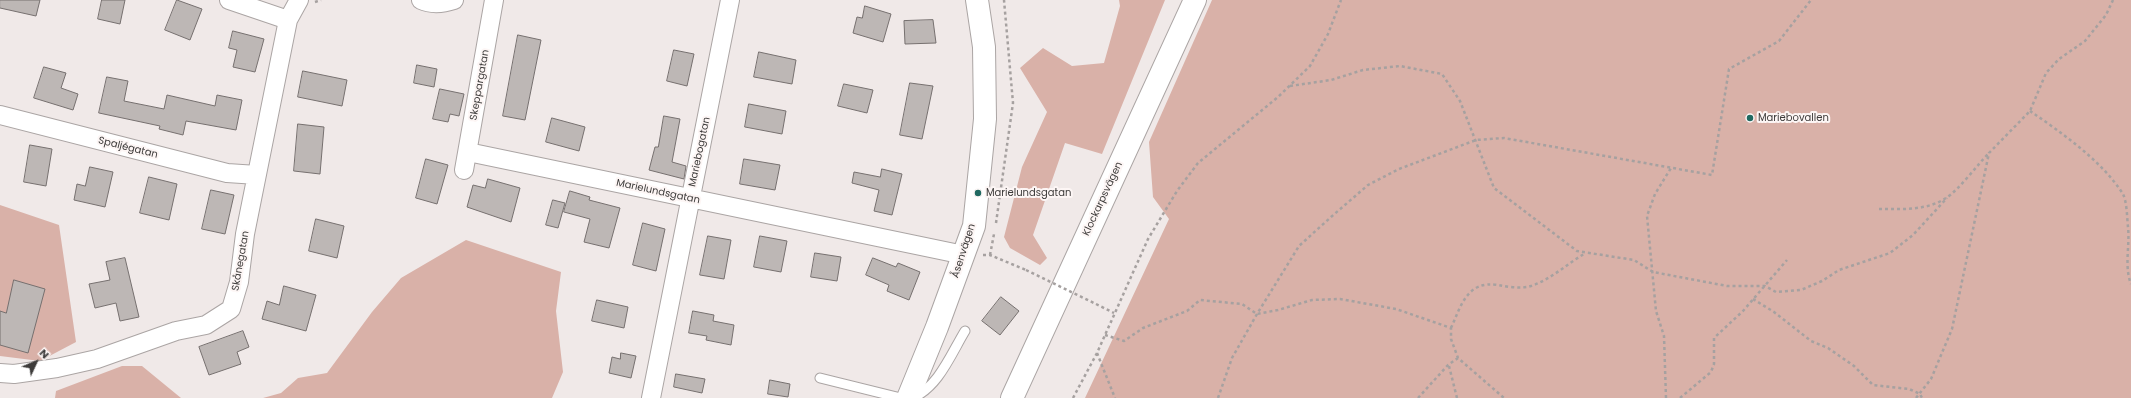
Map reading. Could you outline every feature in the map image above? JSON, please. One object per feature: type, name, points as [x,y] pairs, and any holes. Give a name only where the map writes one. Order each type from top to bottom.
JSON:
[{"type":"street","points":[[229,0],[288,20]]},
{"type":"street","name":"Skånegatan","points":[[0,373],[14,374],[57,368],[97,358],[176,331],[206,326],[231,309],[239,282],[256,175],[288,20],[298,0]]},
{"type":"street","points":[[421,0],[434,4],[443,4],[454,0]]},
{"type":"street","name":"Skeppargatan","points":[[464,170],[494,0]]},
{"type":"street","name":"Mariebogatan","points":[[652,398],[730,0]]},
{"type":"street","name":"Åsenvägen","points":[[908,398],[974,226],[985,119],[984,47],[977,0]]},
{"type":"street","name":"Klockarpsvägen","points":[[1012,398],[1195,0]]},
{"type":"street","name":"Spaljégatan","points":[[0,115],[227,173],[256,175]]},
{"type":"street","name":"Marielundsgatan","points":[[468,152],[964,255]]},
{"type":"lane","points":[[912,398],[921,395],[931,386],[965,331]]},
{"type":"lane","points":[[820,378],[901,398]]},
{"type":"path","points":[[1073,398],[1097,353],[1148,239],[1177,191],[1198,163],[1290,86],[1310,66],[1328,34],[1342,0]]},
{"type":"path","points":[[1218,398],[1232,358],[1256,314],[1299,246],[1368,185],[1399,169],[1476,140],[1504,138],[1712,175],[1729,69],[1779,41],[1811,0]]},
{"type":"path","points":[[1290,86],[1331,80],[1363,70],[1400,66],[1442,74],[1460,101],[1494,188],[1577,251],[1585,254],[1634,260],[1653,272],[1727,286],[1765,286],[1776,292],[1801,290],[1822,281],[1839,270],[1890,253],[1913,235],[2030,111],[2046,73],[2059,59],[2085,41],[2106,15],[2113,0]]},
{"type":"path","points":[[2030,111],[2069,139],[2096,162],[2124,195],[2130,239],[2127,274],[2131,284]]},
{"type":"path","points":[[1916,398],[1931,379],[1952,329],[1989,153]]},
{"type":"path","points":[[1666,398],[1664,336],[1656,311],[1647,216],[1655,194],[1671,168]]},
{"type":"path","points":[[1879,209],[1908,209],[1930,206],[1947,198]]},
{"type":"path","points":[[2126,210],[2131,211]]},
{"type":"path","points":[[1504,398],[1458,358],[1451,339],[1451,328],[1465,296],[1474,289],[1489,284],[1508,287],[1531,286],[1585,254]]},
{"type":"path","points":[[964,255],[990,255],[1026,270],[1114,313]]},
{"type":"path","points":[[1680,398],[1711,372],[1714,364],[1714,338],[1753,299],[1787,260]]},
{"type":"path","points":[[1104,335],[1124,342],[1143,328],[1187,311],[1200,300],[1242,304],[1256,314],[1278,310],[1312,300],[1340,299],[1396,309],[1451,328]]},
{"type":"path","points":[[1753,299],[1774,312],[1811,341],[1828,348],[1854,366],[1873,385],[1909,390],[1920,394],[1922,398]]},
{"type":"path","points":[[1097,353],[1115,398]]},
{"type":"path","points":[[1418,398],[1448,365],[1458,358]]},
{"type":"path","points":[[1448,365],[1457,398]]},
{"type":"shaded area","points":[[1119,0],[1165,0],[1102,154],[1065,143],[1033,235],[1047,258],[1040,265],[1010,248],[1004,237],[1022,167],[1047,112],[1020,68],[1043,48],[1072,66],[1104,63],[1120,6]]},
{"type":"shaded area","points":[[1212,0],[2131,0],[2131,398],[1085,398],[1169,219],[1153,197],[1149,142]]},
{"type":"shaded area","points":[[0,205],[59,225],[76,342],[40,361],[0,356]]},
{"type":"shaded area","points":[[466,240],[561,272],[556,311],[563,372],[552,398],[263,398],[281,393],[298,378],[327,373],[372,312],[401,278]]},
{"type":"shaded area","points":[[122,366],[142,366],[181,398],[55,398],[56,391]]},
{"type":"building","points":[[0,0],[40,0],[36,16],[0,8]]},
{"type":"building","points":[[102,0],[125,0],[120,24],[98,19]]},
{"type":"building","points":[[177,0],[202,9],[190,40],[165,30]]},
{"type":"building","points":[[865,6],[891,14],[883,42],[853,33],[857,17],[862,18]]},
{"type":"building","points":[[933,20],[936,43],[905,44],[904,21]]},
{"type":"building","points":[[233,31],[264,39],[255,72],[233,67],[237,50],[229,48]]},
{"type":"building","points":[[518,35],[541,40],[525,120],[503,116]]},
{"type":"building","points":[[674,50],[694,54],[687,86],[667,81]]},
{"type":"building","points":[[759,52],[796,60],[792,84],[754,77]]},
{"type":"building","points":[[417,65],[437,69],[434,87],[414,83]]},
{"type":"building","points":[[44,67],[66,73],[61,88],[78,94],[73,110],[34,98]]},
{"type":"building","points":[[303,71],[347,80],[342,106],[298,97]]},
{"type":"building","points":[[107,77],[128,81],[124,101],[164,109],[167,95],[215,106],[217,95],[242,100],[236,130],[186,121],[183,135],[159,129],[160,126],[99,113]]},
{"type":"building","points":[[910,83],[933,86],[922,139],[900,135]]},
{"type":"building","points":[[844,84],[873,90],[867,113],[838,106]]},
{"type":"building","points":[[440,89],[464,94],[459,116],[450,114],[448,122],[433,119]]},
{"type":"building","points":[[749,104],[786,111],[782,134],[745,127]]},
{"type":"building","points":[[664,116],[680,119],[672,162],[686,166],[684,179],[649,170],[655,147],[658,147]]},
{"type":"building","points":[[552,118],[585,127],[579,151],[546,142]]},
{"type":"building","points":[[298,124],[324,127],[320,174],[294,171]]},
{"type":"building","points":[[30,145],[52,149],[46,186],[24,182]]},
{"type":"building","points":[[426,159],[448,165],[437,204],[416,198]]},
{"type":"building","points":[[744,159],[780,165],[775,190],[740,184]]},
{"type":"building","points":[[90,167],[113,172],[105,207],[74,200],[77,184],[85,186]]},
{"type":"building","points":[[882,169],[902,174],[892,215],[874,211],[879,190],[852,183],[854,172],[880,177]]},
{"type":"building","points":[[149,177],[177,184],[169,220],[140,213]]},
{"type":"building","points":[[488,179],[520,188],[511,222],[467,207],[473,185],[485,188]]},
{"type":"building","points":[[211,190],[234,195],[225,234],[202,229]]},
{"type":"building","points":[[570,191],[590,197],[589,200],[620,208],[609,248],[584,242],[590,219],[564,212]]},
{"type":"building","points":[[553,200],[565,203],[558,228],[546,225]]},
{"type":"building","points":[[316,219],[344,226],[337,258],[309,251]]},
{"type":"building","points":[[643,223],[665,229],[656,271],[633,265]]},
{"type":"building","points":[[708,236],[731,240],[724,279],[700,275]]},
{"type":"building","points":[[760,236],[787,241],[781,272],[754,267]]},
{"type":"building","points":[[815,253],[841,257],[837,281],[811,277]]},
{"type":"building","points":[[125,258],[139,317],[120,321],[116,303],[95,308],[89,284],[110,280],[106,262]]},
{"type":"building","points":[[873,258],[896,267],[898,263],[920,272],[909,300],[887,291],[889,285],[866,275]]},
{"type":"building","points":[[14,280],[45,289],[28,353],[0,345],[0,311],[6,313]]},
{"type":"building","points":[[284,286],[316,295],[306,331],[262,319],[267,301],[279,305]]},
{"type":"building","points":[[1001,297],[1019,311],[1000,335],[982,321]]},
{"type":"building","points":[[597,300],[628,307],[624,328],[592,321]]},
{"type":"building","points":[[693,311],[714,315],[713,321],[734,325],[731,345],[706,340],[707,336],[689,333]]},
{"type":"building","points":[[243,331],[249,347],[237,352],[241,364],[209,375],[199,347]]},
{"type":"building","points":[[621,353],[636,356],[631,378],[609,373],[612,357],[620,359]]},
{"type":"building","points":[[676,374],[705,379],[702,393],[674,387]]},
{"type":"building","points":[[770,380],[790,384],[788,397],[768,394]]},
{"type":"place","name":"Mariebovallen","points":[[1750,118]]},
{"type":"place","name":"Marielundsgatan","points":[[978,193]]}]
